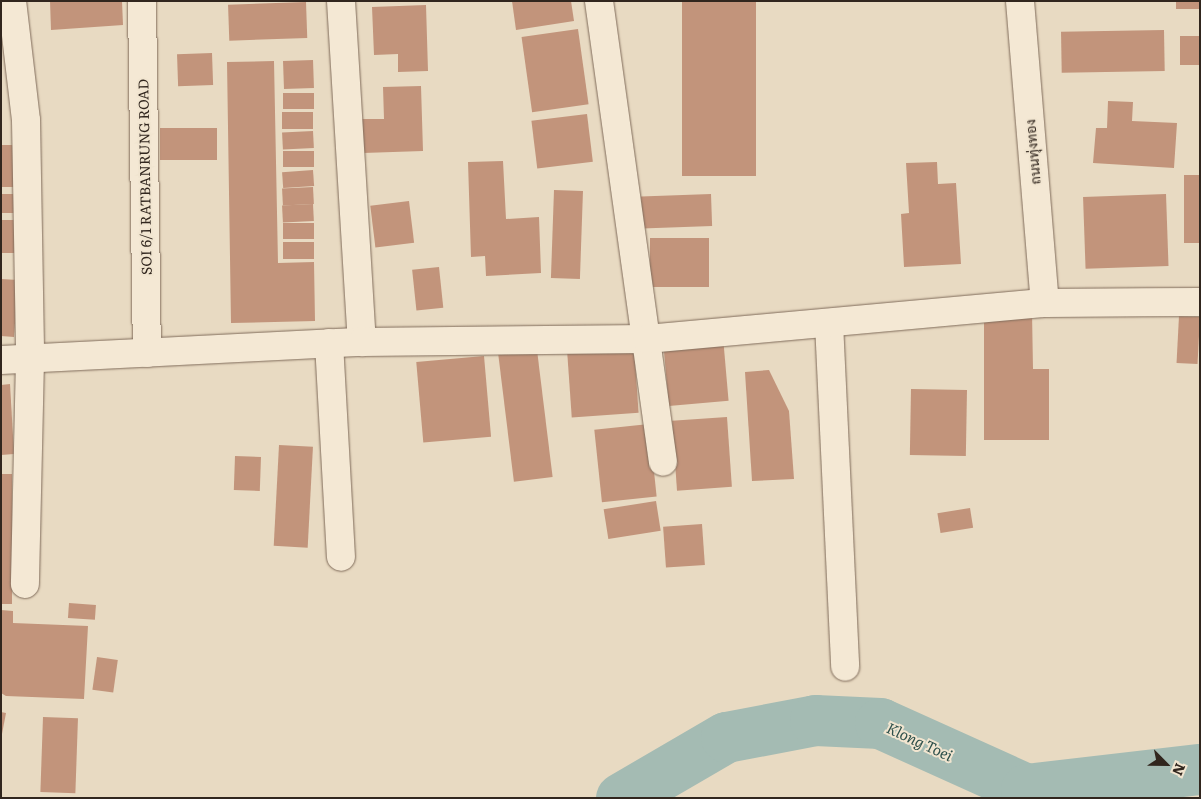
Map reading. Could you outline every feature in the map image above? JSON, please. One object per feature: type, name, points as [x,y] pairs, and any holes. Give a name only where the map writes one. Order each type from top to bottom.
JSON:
[{"type":"street","points":[[12,1],[26,120],[30,360],[26,584]]},
{"type":"street","name":"SOI 6/1 RATBANRUNG ROAD","points":[[142,1],[147,353]]},
{"type":"street","points":[[341,1],[362,342]]},
{"type":"street","points":[[599,1],[663,462]]},
{"type":"street","name":"ถนนทุ่งทอง","points":[[1020,1],[1045,303]]},
{"type":"street","points":[[1,360],[30,360],[329,343],[647,339],[1045,303],[1200,302]]},
{"type":"street","points":[[829,323],[845,667]]},
{"type":"street","points":[[329,343],[341,557]]},
{"type":"building","points":[[50,1],[122,1],[123,25],[51,30]]},
{"type":"building","points":[[512,1],[571,1],[574,21],[516,30]]},
{"type":"building","points":[[682,1],[756,1],[756,176],[682,176]]},
{"type":"building","points":[[1176,1],[1200,1],[1200,9],[1176,9]]},
{"type":"building","points":[[306,2],[307,38],[229,41],[228,5]]},
{"type":"building","points":[[426,5],[428,71],[398,72],[398,54],[374,55],[372,7]]},
{"type":"building","points":[[578,29],[589,104],[532,112],[522,37]]},
{"type":"building","points":[[1164,30],[1165,71],[1062,73],[1061,32]]},
{"type":"building","points":[[1180,36],[1200,36],[1200,65],[1180,65]]},
{"type":"building","points":[[212,53],[213,85],[178,86],[177,54]]},
{"type":"building","points":[[313,60],[314,88],[284,89],[283,61]]},
{"type":"building","points":[[274,61],[278,263],[314,262],[315,321],[231,323],[227,62]]},
{"type":"building","points":[[421,86],[423,151],[363,153],[362,119],[384,119],[383,87]]},
{"type":"building","points":[[283,93],[314,93],[314,109],[283,109]]},
{"type":"building","points":[[1108,101],[1133,102],[1132,121],[1177,123],[1174,168],[1093,163],[1096,128],[1107,128]]},
{"type":"building","points":[[282,112],[313,112],[313,129],[282,129]]},
{"type":"building","points":[[587,114],[593,162],[537,168],[531,121]]},
{"type":"building","points":[[160,128],[217,128],[217,160],[160,160]]},
{"type":"building","points":[[313,131],[314,148],[283,150],[282,133]]},
{"type":"building","points":[[1,145],[21,145],[21,187],[1,187]]},
{"type":"building","points":[[283,151],[314,151],[314,167],[283,167]]},
{"type":"building","points":[[503,161],[506,219],[539,217],[541,273],[486,276],[485,256],[471,257],[468,162]]},
{"type":"building","points":[[937,162],[938,184],[956,183],[961,264],[904,267],[901,214],[909,213],[906,163]]},
{"type":"building","points":[[313,170],[314,186],[283,188],[282,172]]},
{"type":"building","points":[[1184,175],[1200,175],[1200,243],[1184,243]]},
{"type":"building","points":[[313,187],[314,204],[283,206],[282,189]]},
{"type":"building","points":[[554,190],[583,191],[580,279],[551,278]]},
{"type":"building","points":[[1,194],[16,194],[16,213],[1,213]]},
{"type":"building","points":[[711,194],[712,226],[642,228],[641,196]]},
{"type":"building","points":[[1166,194],[1169,266],[1086,269],[1083,197]]},
{"type":"building","points":[[409,201],[414,243],[375,247],[370,206]]},
{"type":"building","points":[[313,204],[314,221],[283,223],[282,206]]},
{"type":"building","points":[[1,220],[17,220],[17,253],[1,253]]},
{"type":"building","points":[[283,223],[314,223],[314,239],[283,239]]},
{"type":"building","points":[[650,238],[709,238],[709,287],[650,287]]},
{"type":"building","points":[[283,242],[314,242],[314,259],[283,259]]},
{"type":"building","points":[[439,267],[443,308],[416,311],[412,270]]},
{"type":"building","points":[[1,279],[18,280],[14,337],[1,336]]},
{"type":"building","points":[[1032,312],[1033,369],[1049,369],[1049,440],[984,440],[984,313]]},
{"type":"building","points":[[1179,316],[1200,317],[1198,364],[1177,363]]},
{"type":"building","points":[[723,337],[729,401],[669,406],[663,342]]},
{"type":"building","points":[[634,347],[639,413],[572,418],[567,352]]},
{"type":"building","points":[[537,350],[553,477],[514,482],[498,355]]},
{"type":"building","points":[[484,356],[491,437],[423,443],[416,362]]},
{"type":"building","points":[[769,370],[789,411],[794,479],[752,481],[745,372]]},
{"type":"building","points":[[10,384],[14,454],[1,455],[1,385]]},
{"type":"building","points":[[911,389],[967,390],[966,456],[910,455]]},
{"type":"building","points":[[727,417],[732,487],[677,491],[672,421]]},
{"type":"building","points":[[649,424],[657,497],[602,502],[594,430]]},
{"type":"building","points":[[279,445],[313,447],[308,548],[274,546]]},
{"type":"building","points":[[235,456],[261,457],[260,491],[234,490]]},
{"type":"building","points":[[1,474],[12,474],[12,604],[1,604]]},
{"type":"building","points":[[656,501],[661,531],[608,539],[604,509]]},
{"type":"building","points":[[970,508],[973,528],[941,533],[937,513]]},
{"type":"building","points":[[702,524],[705,565],[666,568],[663,527]]},
{"type":"building","points":[[69,603],[96,605],[95,620],[68,618]]},
{"type":"building","points":[[1,610],[13,611],[13,623],[88,626],[84,699],[6,696],[1,693]]},
{"type":"building","points":[[97,657],[118,660],[113,693],[92,690]]},
{"type":"building","points":[[1,712],[6,713],[2,734],[1,734]]},
{"type":"building","points":[[43,717],[78,718],[75,793],[40,792]]},
{"type":"waterway","name":"Klong Toei","points":[[621,798],[726,737],[815,720],[880,723],[1026,789],[1200,769]]}]
